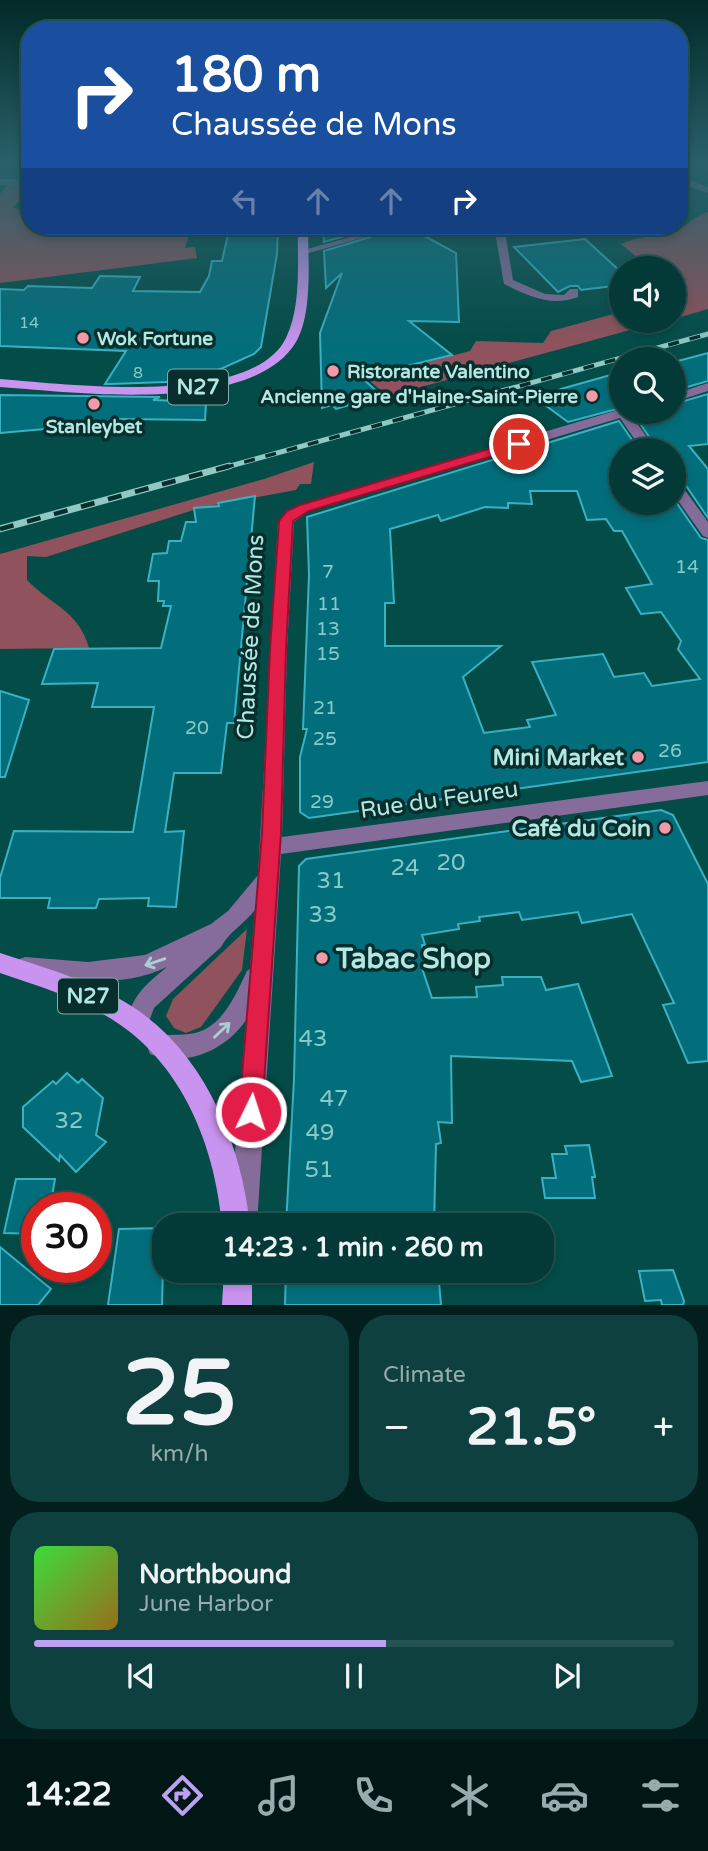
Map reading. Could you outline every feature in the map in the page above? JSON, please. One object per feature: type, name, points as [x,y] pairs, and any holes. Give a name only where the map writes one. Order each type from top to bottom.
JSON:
[{"type":"main road","name":"N27","points":[[0,383],[142,390],[211,386],[258,372],[281,356],[288,345],[299,313],[303,235]]},
{"type":"main road","name":"N27","points":[[3,964],[92,998],[137,1022],[198,1095],[224,1153],[234,1213]]},
{"type":"street","points":[[302,252],[365,235]]},
{"type":"street","points":[[500,235],[508,282],[549,299],[574,295],[569,292],[550,295],[511,276],[507,235]]},
{"type":"street","points":[[686,394],[708,387]]},
{"type":"street","name":"Chaussée de Mons","points":[[244,1213],[270,847],[286,521],[292,514],[304,508],[609,417]]},
{"type":"street","points":[[686,502],[708,533]]},
{"type":"street","name":"Rue du Feureu","points":[[270,847],[705,793]]},
{"type":"street","points":[[137,1022],[145,1000],[196,957],[236,918],[267,880]]},
{"type":"street","points":[[3,964],[89,972],[148,965],[194,945],[236,918]]},
{"type":"street","points":[[159,1046],[182,1048],[205,1044],[223,1031],[240,1012],[260,966]]},
{"type":"shaded area","points":[[0,225],[21,225],[21,235],[189,235],[185,248],[195,247],[197,258],[0,283]]},
{"type":"shaded area","points":[[688,225],[708,225],[708,309],[686,315],[686,256],[636,256],[621,244],[655,235],[688,235]]},
{"type":"shaded area","points":[[609,315],[609,333],[619,333],[388,396],[366,378],[470,351],[476,341],[543,343],[551,331]]},
{"type":"shaded area","points":[[314,462],[311,484],[300,484],[296,490],[203,507],[46,557],[27,556],[27,580],[71,617],[84,635],[89,648],[0,649],[0,554],[264,479]]},
{"type":"shaded area","points":[[247,929],[242,970],[201,1027],[186,1033],[174,1028],[166,1016],[173,999]]},
{"type":"building","points":[[228,235],[278,235],[277,254],[261,347],[254,354],[194,381],[105,384],[126,351],[0,346],[0,289],[24,290],[28,286],[92,288],[100,276],[140,277],[133,291],[200,292],[209,276],[212,261],[222,261]]},
{"type":"building","points":[[324,235],[348,235],[324,242]]},
{"type":"building","points":[[376,235],[423,235],[456,253],[459,322],[409,321],[452,355],[361,377],[382,396],[336,409],[332,405],[322,408],[320,333],[342,273],[326,288],[324,251]]},
{"type":"building","points":[[585,239],[609,261],[609,286],[581,290],[578,286],[570,286],[558,292],[514,247]]},
{"type":"building","points":[[708,353],[708,381],[686,387],[686,359]]},
{"type":"building","points":[[609,375],[609,411],[568,422],[541,402],[554,398],[549,395]]},
{"type":"building","points":[[708,394],[708,444],[689,446],[708,469],[708,518],[686,486],[686,438],[650,438],[640,424],[686,424],[686,400]]},
{"type":"building","points":[[0,395],[160,397],[153,400],[206,402],[205,420],[121,419],[90,425],[0,433]]},
{"type":"building","points":[[609,424],[621,424],[631,438],[609,438],[609,515],[685,515],[701,538],[708,540],[708,762],[309,818],[300,812],[300,757],[307,729],[303,729],[309,575],[307,517]],"holes":[[[530,491],[577,491],[587,520],[606,519],[614,531],[622,531],[652,584],[626,588],[641,614],[661,612],[681,641],[678,649],[700,679],[652,686],[644,673],[614,677],[603,654],[532,662],[556,715],[527,720],[530,727],[484,733],[463,677],[501,646],[385,646],[385,603],[394,603],[390,529],[438,515],[441,521],[485,507],[508,508],[508,503],[532,504]]]},
{"type":"building","points":[[255,496],[234,723],[227,723],[221,773],[174,773],[165,832],[184,831],[176,907],[148,906],[149,898],[99,899],[96,908],[48,908],[50,898],[0,898],[0,878],[14,831],[133,832],[154,707],[92,707],[98,683],[42,684],[54,649],[161,648],[171,606],[163,606],[164,601],[158,601],[159,581],[148,581],[153,554],[167,553],[169,541],[181,541],[186,522],[196,522],[194,508],[219,506],[218,503]]},
{"type":"building","points":[[0,691],[29,700],[5,777],[0,777]]},
{"type":"building","points":[[661,810],[673,815],[708,884],[708,1061],[688,1063],[663,1005],[674,1003],[632,914],[582,923],[578,912],[522,920],[519,912],[479,917],[480,921],[458,924],[459,929],[422,935],[425,963],[421,965],[432,998],[477,997],[476,987],[503,985],[502,977],[541,977],[546,990],[578,984],[612,1076],[581,1082],[572,1061],[451,1056],[452,1123],[438,1122],[441,1143],[436,1144],[434,1213],[287,1213],[294,1079],[299,866],[306,859]]},
{"type":"building","points":[[67,1073],[78,1083],[82,1079],[103,1098],[96,1135],[106,1142],[76,1172],[60,1155],[59,1161],[23,1127],[23,1107],[53,1081],[56,1084]]},
{"type":"building","points":[[589,1145],[595,1177],[592,1177],[595,1198],[545,1198],[542,1178],[556,1178],[552,1154],[567,1154],[565,1146]]},
{"type":"building","points":[[16,1179],[55,1179],[53,1192],[21,1192],[21,1234],[4,1233]]},
{"type":"building","points":[[152,1228],[152,1283],[163,1283],[162,1305],[108,1305],[119,1229]]},
{"type":"building","points":[[0,1247],[21,1264],[21,1283],[44,1283],[51,1289],[38,1305],[0,1305]]},
{"type":"building","points":[[673,1270],[683,1305],[662,1305],[661,1300],[645,1301],[639,1271]]},
{"type":"building","points":[[286,1283],[439,1283],[441,1305],[285,1305]]},
{"type":"railway","points":[[223,468],[708,334]]},
{"type":"railway","points":[[0,529],[229,466]]},
{"type":"place","name":"Wok Fortune","points":[[83,338]]},
{"type":"place","name":"Ristorante Valentino","points":[[333,371]]},
{"type":"place","name":"Ancienne gare d'Haine-Saint-Pierre","points":[[592,396]]},
{"type":"place","name":"Stanleybet","points":[[94,404]]},
{"type":"place","name":"Mini Market","points":[[638,757]]},
{"type":"place","name":"Café du Coin","points":[[665,828]]},
{"type":"place","name":"Tabac Shop","points":[[322,958]]},
{"type":"route","points":[[251,1112],[272,833],[278,649],[286,521],[292,514],[304,508],[519,444]]}]
